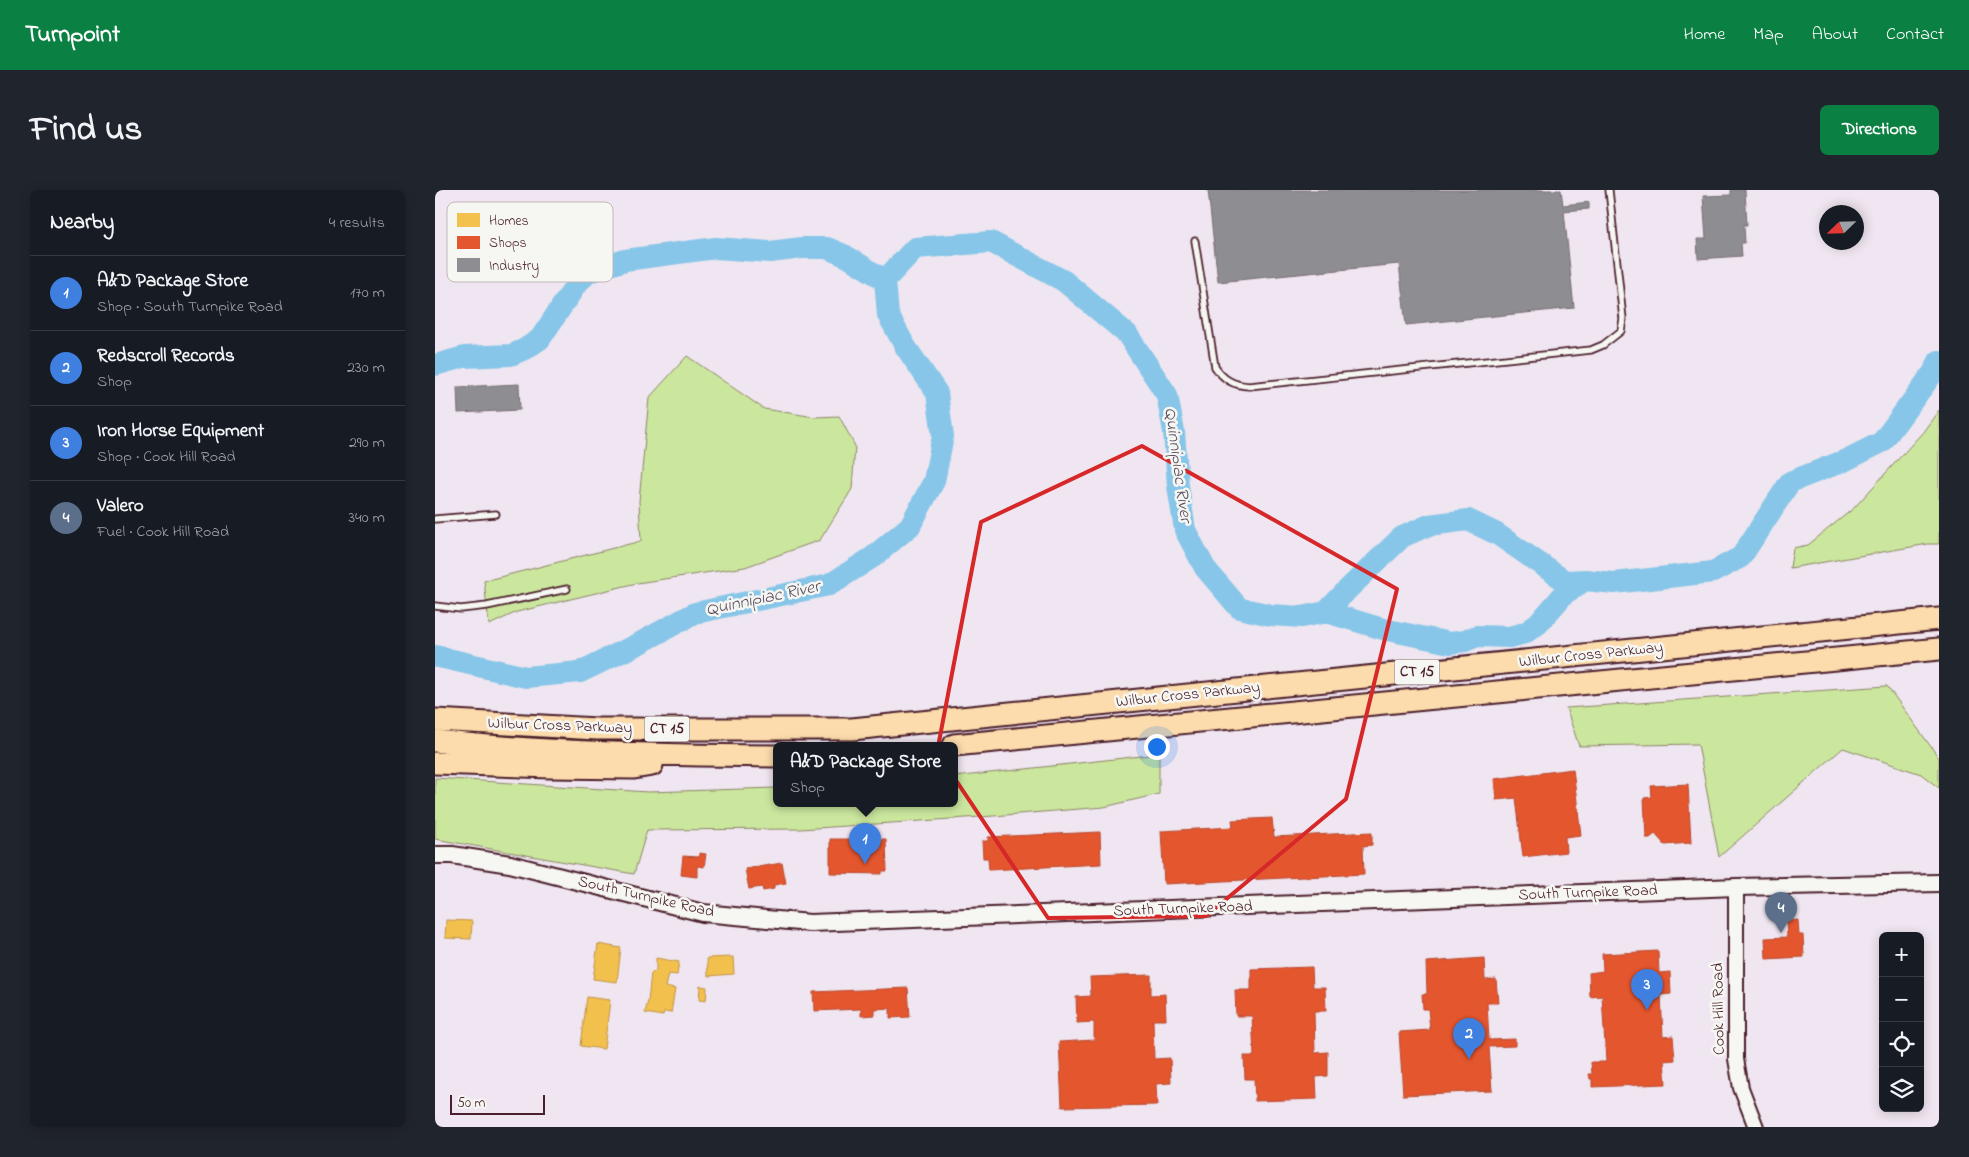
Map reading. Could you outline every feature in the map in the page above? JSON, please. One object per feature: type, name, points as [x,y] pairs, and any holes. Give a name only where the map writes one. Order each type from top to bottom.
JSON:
[{"type":"highway","name":"Wilbur Cross Parkway","points":[[437,720],[597,729],[852,729],[1939,619]]},
{"type":"highway","name":"Wilbur Cross Parkway","points":[[958,745],[1939,649]]},
{"type":"highway","name":"Wilbur Cross Parkway","points":[[435,741],[495,748],[709,756],[773,756]]},
{"type":"highway","points":[[435,763],[550,768],[634,768],[709,756]]},
{"type":"main road","name":"South Turnpike Road","points":[[435,854],[510,864],[703,913],[810,923],[1736,887],[1939,883]]},
{"type":"street","name":"Cook Hill Road","points":[[1736,887],[1737,1059],[1741,1088],[1756,1127]]},
{"type":"lane","points":[[1195,241],[1215,367],[1220,375],[1232,383],[1249,386],[1591,350],[1603,345],[1621,331],[1623,319],[1609,190]]},
{"type":"lane","points":[[435,519],[496,514]]},
{"type":"lane","points":[[435,606],[461,609],[487,606],[567,589]]},
{"type":"highlighted area","points":[[1142,446],[1397,589],[1346,799],[1206,916],[1048,918],[937,752],[981,522]]},
{"type":"green space","points":[[687,356],[764,409],[815,417],[839,416],[855,446],[852,489],[820,540],[745,567],[637,583],[517,612],[489,625],[484,581],[641,541],[639,501],[649,398]]},
{"type":"green space","points":[[1939,410],[1939,544],[1928,544],[1790,568],[1793,548],[1808,545],[1854,508],[1923,432]]},
{"type":"green space","points":[[1887,686],[1939,758],[1939,788],[1921,774],[1843,748],[1719,857],[1698,744],[1579,746],[1566,708]]},
{"type":"green space","points":[[1159,754],[1159,794],[1104,807],[801,829],[647,830],[634,874],[435,839],[435,778],[648,792],[773,788],[773,807],[958,807],[958,777]]},
{"type":"building: Homes","points":[[446,920],[472,921],[471,939],[445,938]]},
{"type":"building: Homes","points":[[598,944],[621,948],[617,982],[593,979]]},
{"type":"building: Homes","points":[[733,957],[734,974],[708,976],[707,958]]},
{"type":"building: Homes","points":[[656,958],[679,962],[677,975],[668,974],[665,987],[675,989],[671,1013],[664,1012],[663,1016],[645,1013],[651,973],[656,971]]},
{"type":"building: Homes","points":[[700,986],[707,987],[706,1001],[699,1000]]},
{"type":"building: Homes","points":[[587,997],[610,1000],[604,1049],[581,1046]]},
{"type":"building: Shops","points":[[1573,769],[1581,835],[1565,837],[1566,852],[1523,857],[1516,798],[1496,800],[1494,779]]},
{"type":"building: Shops","points":[[1688,784],[1691,843],[1665,845],[1655,834],[1650,838],[1646,838],[1644,798],[1652,797],[1651,786]]},
{"type":"building: Shops","points":[[1272,818],[1274,837],[1372,832],[1372,845],[1363,846],[1364,874],[1164,884],[1161,831],[1233,827],[1232,820]]},
{"type":"building: Shops","points":[[1100,832],[1101,864],[989,870],[988,858],[983,858],[982,841],[988,841],[988,837]]},
{"type":"building: Shops","points":[[830,839],[886,839],[887,871],[882,871],[882,874],[830,873]]},
{"type":"building: Shops","points":[[699,853],[706,854],[704,867],[697,866],[697,877],[681,875],[683,856],[699,857]]},
{"type":"building: Shops","points":[[782,863],[786,883],[774,885],[774,889],[763,891],[762,887],[749,889],[745,869]]},
{"type":"building: Shops","points":[[1798,920],[1799,935],[1803,935],[1804,957],[1766,959],[1765,938],[1787,937],[1786,921]]},
{"type":"building: Shops","points":[[1658,951],[1659,973],[1670,972],[1671,994],[1661,995],[1663,1037],[1673,1036],[1675,1060],[1664,1061],[1666,1084],[1592,1087],[1592,1079],[1590,1079],[1589,1074],[1592,1074],[1591,1062],[1606,1062],[1602,996],[1590,997],[1589,973],[1603,971],[1602,954]]},
{"type":"building: Shops","points":[[1484,958],[1485,980],[1496,979],[1498,1003],[1487,1003],[1489,1040],[1515,1039],[1515,1046],[1489,1047],[1492,1091],[1403,1095],[1399,1032],[1430,1030],[1428,1009],[1423,1009],[1422,994],[1427,994],[1426,962]]},
{"type":"building: Shops","points":[[1312,967],[1313,987],[1325,987],[1326,1011],[1314,1011],[1315,1053],[1328,1052],[1328,1076],[1316,1077],[1317,1099],[1255,1101],[1254,1079],[1245,1079],[1244,1056],[1254,1056],[1252,1016],[1236,1016],[1235,990],[1251,990],[1251,969]]},
{"type":"building: Shops","points":[[1151,975],[1151,995],[1165,994],[1166,1020],[1153,1020],[1154,1059],[1170,1058],[1171,1083],[1156,1084],[1157,1105],[1062,1107],[1059,1042],[1094,1040],[1094,1022],[1077,1023],[1076,997],[1091,996],[1090,977]]},
{"type":"building: Shops","points":[[908,988],[910,1017],[890,1018],[890,1008],[874,1009],[874,1015],[861,1016],[861,1009],[814,1011],[813,992]]},
{"type":"building: Industry","points":[[1208,190],[1561,190],[1563,205],[1589,202],[1589,209],[1564,211],[1574,308],[1406,325],[1399,264],[1218,282]]},
{"type":"building: Industry","points":[[1731,190],[1745,190],[1747,225],[1744,225],[1745,243],[1741,243],[1742,256],[1698,259],[1697,239],[1706,239],[1703,196],[1731,195]]},
{"type":"building: Industry","points":[[519,384],[520,410],[458,413],[457,387]]},
{"type":"waterway","name":"Quinnipiac River","points":[[435,656],[526,677],[580,672],[638,644],[695,613],[829,585],[873,557],[910,526],[934,481],[943,436],[937,393],[905,346],[888,315],[885,280],[915,248],[991,242],[1064,281],[1127,334],[1167,395],[1174,432],[1178,486],[1185,530],[1205,568],[1239,608],[1271,615],[1302,617],[1326,612],[1402,537],[1429,525],[1468,520],[1497,534],[1565,581],[1585,580],[1614,583],[1713,572],[1741,557],[1790,482],[1846,460],[1882,442],[1933,373],[1939,361]]},
{"type":"waterway","name":"Quinnipiac River","points":[[613,264],[625,260],[716,248],[770,252],[802,248],[827,248],[846,256],[885,280]]},
{"type":"waterway","name":"Quinnipiac River","points":[[435,365],[464,357],[511,355],[525,349],[540,339],[578,282]]},
{"type":"waterway","name":"Quinnipiac River","points":[[1326,612],[1383,629],[1450,643],[1465,641],[1477,636],[1509,637],[1525,633],[1538,624],[1564,594],[1585,580]]},
{"type":"place","name":"A&D Package Store","points":[[865,864]]},
{"type":"place","name":"Valero","points":[[1781,933]]},
{"type":"place","name":"Iron Horse Equipment","points":[[1647,1010]]},
{"type":"place","name":"Redscroll Records","points":[[1469,1059]]}]
